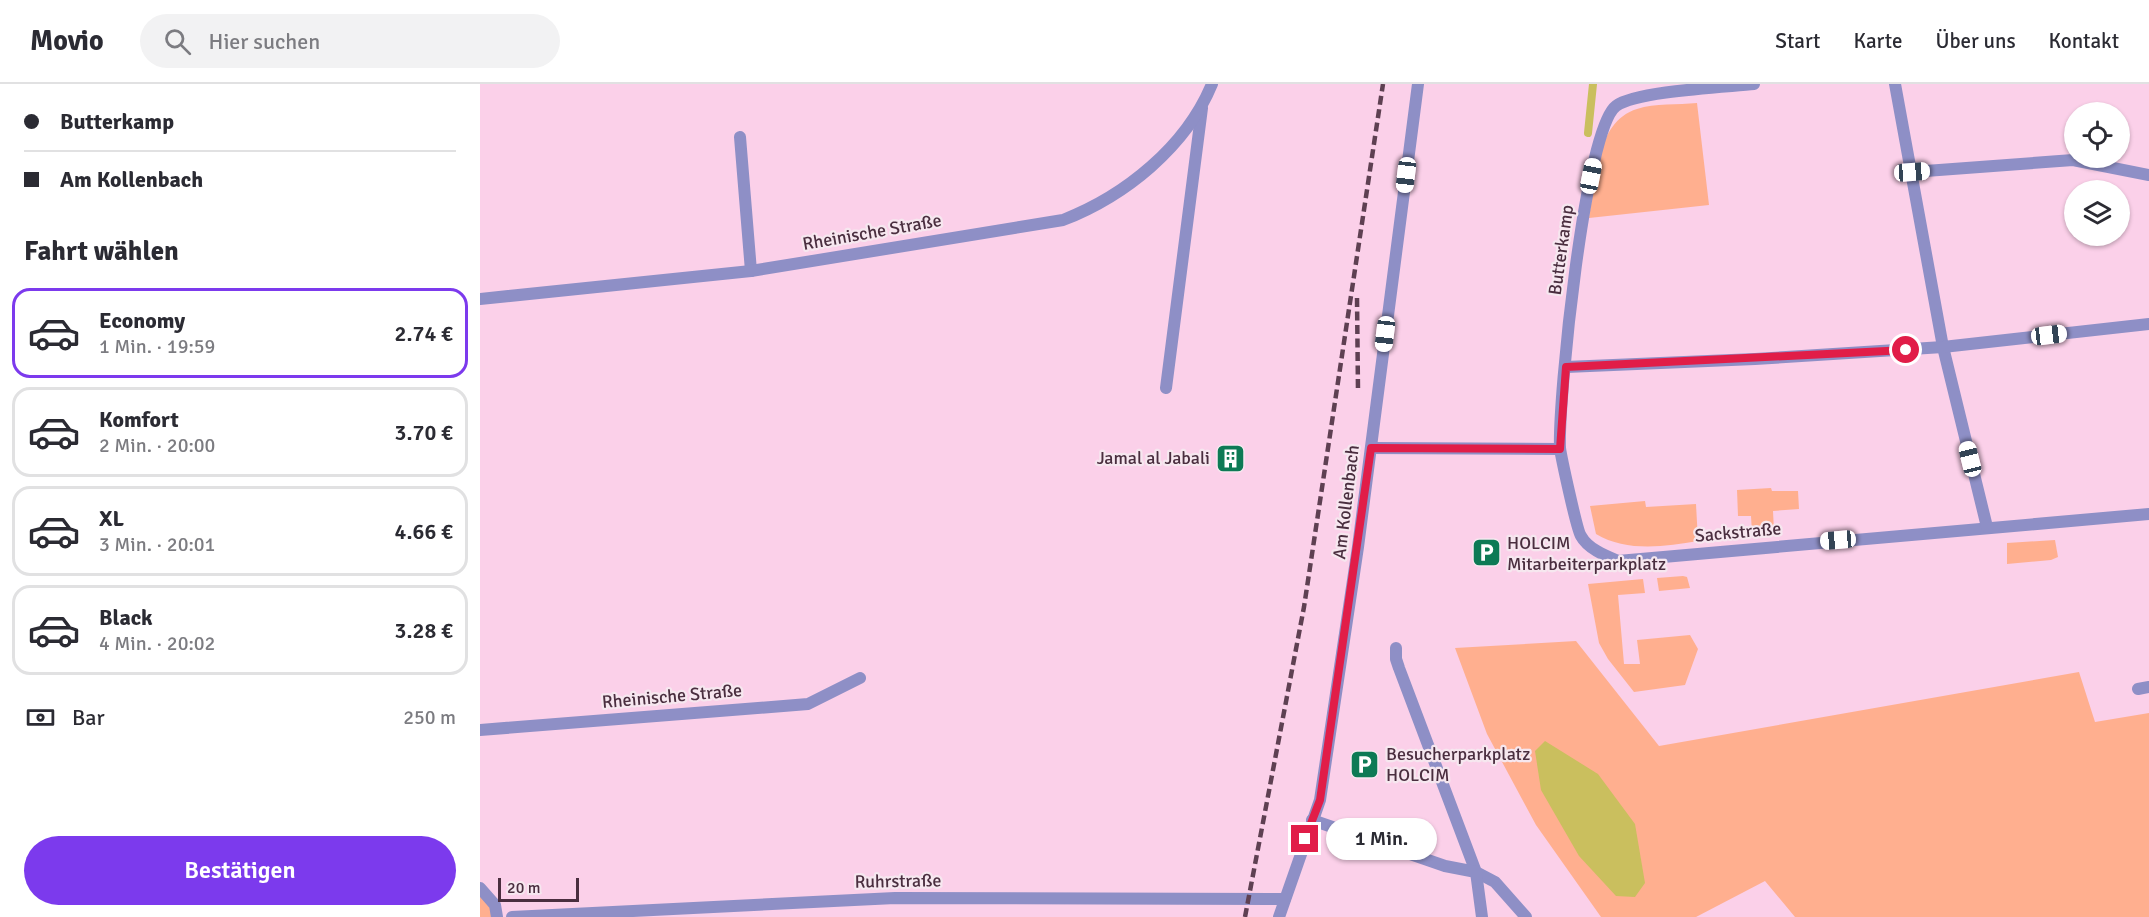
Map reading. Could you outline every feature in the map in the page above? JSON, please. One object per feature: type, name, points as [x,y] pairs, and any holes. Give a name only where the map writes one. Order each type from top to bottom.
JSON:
[{"type":"street","name":"Rheinische Straße","points":[[480,299],[751,271],[1063,220],[1111,198],[1155,163],[1202,108],[1212,84]]},
{"type":"street","name":"Am Kollenbach","points":[[1279,917],[1320,800],[1371,448],[1418,84]]},
{"type":"street","name":"Butterkamp","points":[[1560,449],[1578,246],[1600,130],[1615,106],[1634,98],[1754,84]]},
{"type":"street","points":[[1895,84],[1942,347],[1987,527]]},
{"type":"street","points":[[1166,388],[1202,108]]},
{"type":"street","points":[[740,138],[751,271]]},
{"type":"street","points":[[1912,172],[2073,160],[2149,175]]},
{"type":"street","points":[[1566,367],[1755,359],[1942,347],[2149,324]]},
{"type":"street","points":[[1371,448],[1560,449]]},
{"type":"street","name":"Sackstraße","points":[[1560,449],[1581,536],[1601,554],[1618,561],[2149,514]]},
{"type":"street","points":[[1396,648],[1399,669],[1476,872],[1482,917]]},
{"type":"street","name":"Rheinische Straße","points":[[480,730],[808,704],[860,678]]},
{"type":"street","points":[[1312,820],[1445,866],[1476,872],[1495,882],[1526,917]]},
{"type":"street","points":[[480,888],[495,905],[497,917]]},
{"type":"street","name":"Ruhrstraße","points":[[512,917],[895,898],[1285,899]]},
{"type":"shaded area","points":[[1697,103],[1709,205],[1589,218],[1600,155],[1613,126],[1623,116],[1644,107]]},
{"type":"shaded area","points":[[1771,488],[1772,491],[1798,491],[1799,509],[1773,511],[1774,531],[1752,533],[1751,516],[1738,516],[1737,490]]},
{"type":"shaded area","points":[[1645,501],[1646,507],[1696,504],[1698,541],[1646,547],[1620,544],[1596,534],[1590,506]]},
{"type":"shaded area","points":[[2055,540],[2058,557],[2051,560],[2007,564],[2007,543]]},
{"type":"shaded area","points":[[1687,577],[1690,588],[1659,591],[1657,578]]},
{"type":"shaded area","points":[[1643,579],[1645,593],[1618,595],[1624,664],[1640,664],[1637,640],[1690,635],[1698,649],[1685,685],[1634,692],[1608,659],[1599,643],[1588,584]]},
{"type":"shaded area","points":[[1576,641],[1659,746],[2079,672],[2095,722],[2149,713],[2149,917],[1795,917],[1765,881],[1696,917],[1601,917],[1536,825],[1487,734],[1455,648]]},
{"type":"shaded area","points":[[1545,741],[1598,774],[1635,824],[1645,883],[1635,897],[1616,896],[1579,856],[1541,790],[1535,751]]},
{"type":"shaded area","points":[[480,888],[497,917],[480,917]]},
{"type":"waterway","points":[[1588,133],[1593,84]]},
{"type":"railway","points":[[1245,917],[1304,607],[1383,84]]},
{"type":"railway","points":[[1357,298],[1358,391]]},
{"type":"place","name":"Jamal al Jabali","points":[[1231,458]]},
{"type":"place","name":"HOLCIM Mitarbeiterparkplatz","points":[[1486,553]]},
{"type":"place","name":"Besucherparkplatz HOLCIM","points":[[1365,764]]},
{"type":"route","points":[[1305,839],[1320,800],[1371,448],[1560,449],[1566,367],[1906,350]]}]
